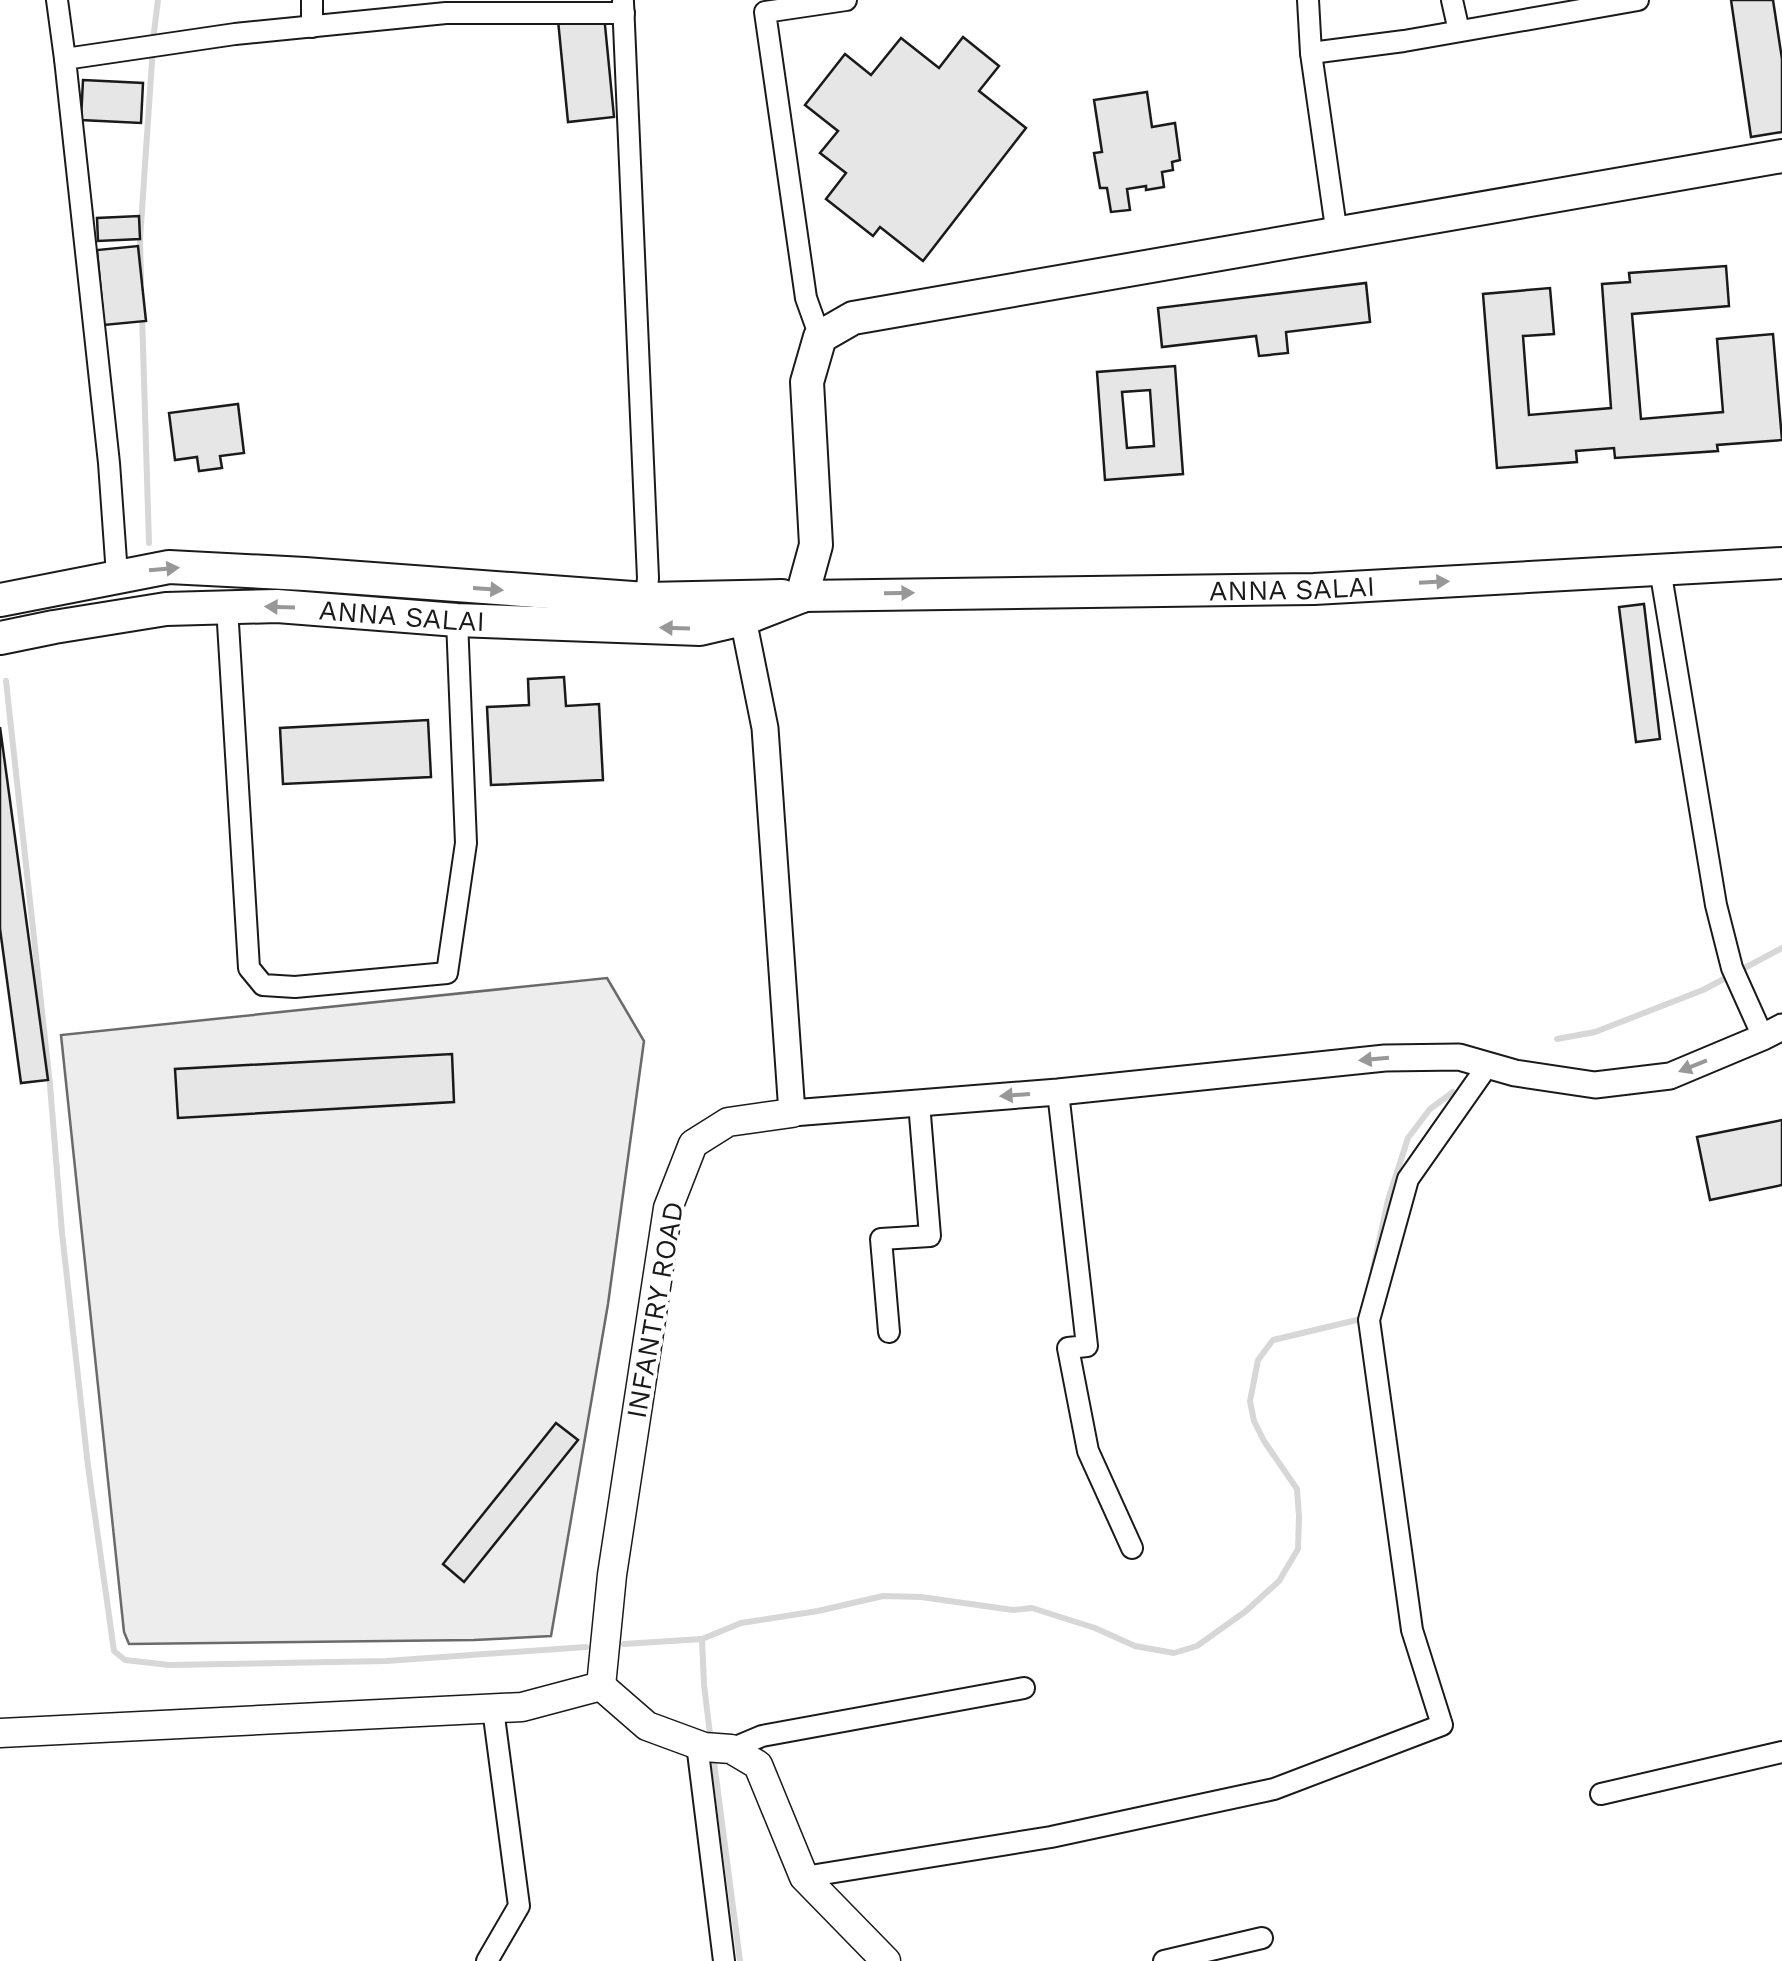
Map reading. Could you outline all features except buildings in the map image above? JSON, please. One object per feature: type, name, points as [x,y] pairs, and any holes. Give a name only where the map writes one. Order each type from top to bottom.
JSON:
[{"type":"highway","points":[[802,596],[816,545],[807,382],[820,337],[853,318],[1782,156]]},
{"type":"highway","name":"ANNA SALAI","points":[[0,600],[170,566],[646,599],[802,596]]},
{"type":"highway","name":"ANNA SALAI","points":[[0,638],[166,609],[277,606],[457,620],[700,629],[743,619],[802,596]]},
{"type":"main road","name":"ANNA SALAI","points":[[802,596],[1314,589],[1782,563]]},
{"type":"main road","name":"INFANTRY ROAD","points":[[600,1686],[612,1575],[668,1208],[693,1144],[728,1122],[792,1112]]},
{"type":"main road","points":[[0,1733],[522,1707],[600,1686],[648,1726],[697,1744],[730,1750],[758,1765],[804,1877],[886,1961]]},
{"type":"street","points":[[56,0],[105,425],[117,576]]},
{"type":"street","points":[[312,0],[312,26]]},
{"type":"street","points":[[820,337],[806,298],[764,6],[846,0]]},
{"type":"street","points":[[1308,0],[1337,235]]},
{"type":"street","points":[[1452,0],[1459,31]]},
{"type":"street","points":[[1312,54],[1638,0]]},
{"type":"street","points":[[64,60],[446,7],[624,6],[646,599]]},
{"type":"street","points":[[1660,569],[1716,905],[1732,968],[1748,1002],[1773,1032]]},
{"type":"street","points":[[227,607],[249,968],[263,984],[295,987],[447,972],[466,843],[457,620]]},
{"type":"street","points":[[743,619],[766,728],[792,1112]]},
{"type":"street","name":"INFANTRY ROAD","points":[[792,1112],[1058,1092],[1384,1058],[1459,1057],[1515,1073],[1595,1085],[1670,1076],[1773,1032]]},
{"type":"street","points":[[804,1877],[1051,1837],[1274,1789],[1442,1724],[1412,1630],[1368,1320],[1408,1179],[1488,1065]]},
{"type":"street","points":[[1058,1092],[1086,1346],[1068,1348],[1088,1452],[1132,1548]]},
{"type":"street","points":[[889,1332],[881,1240],[930,1236],[919,1102]]},
{"type":"street","points":[[730,1750],[762,1736],[1024,1688]]},
{"type":"street","points":[[487,1961],[518,1906],[493,1709]]},
{"type":"street","points":[[697,1744],[724,1961]]},
{"type":"street","points":[[1602,1794],[1782,1752]]},
{"type":"street","points":[[1164,1961],[1262,1938]]},
{"type":"shaded area","points":[[607,978],[644,1041],[608,1304],[551,1636],[129,1644],[124,1632],[61,1035]]},
{"type":"waterway","points":[[141,282],[140,239],[158,0]]},
{"type":"waterway","points":[[142,314],[149,543]]},
{"type":"waterway","points":[[6,681],[62,1233],[114,1651],[125,1660],[169,1665],[386,1661],[586,1647]]},
{"type":"waterway","points":[[1557,1039],[1595,1032],[1703,990],[1782,948]]},
{"type":"waterway","points":[[1373,1269],[1388,1200],[1408,1138],[1430,1109],[1453,1092]]},
{"type":"waterway","points":[[711,1742],[702,1639],[741,1623],[883,1596],[921,1597],[1013,1610],[1032,1608],[1095,1628],[1135,1646],[1174,1653],[1197,1646],[1246,1611],[1279,1581],[1298,1549],[1297,1489],[1254,1421],[1250,1401],[1258,1360],[1273,1340],[1361,1319],[1362,1315]]},
{"type":"waterway","points":[[624,1644],[702,1639]]},
{"type":"waterway","points":[[713,1754],[740,1961]]}]
